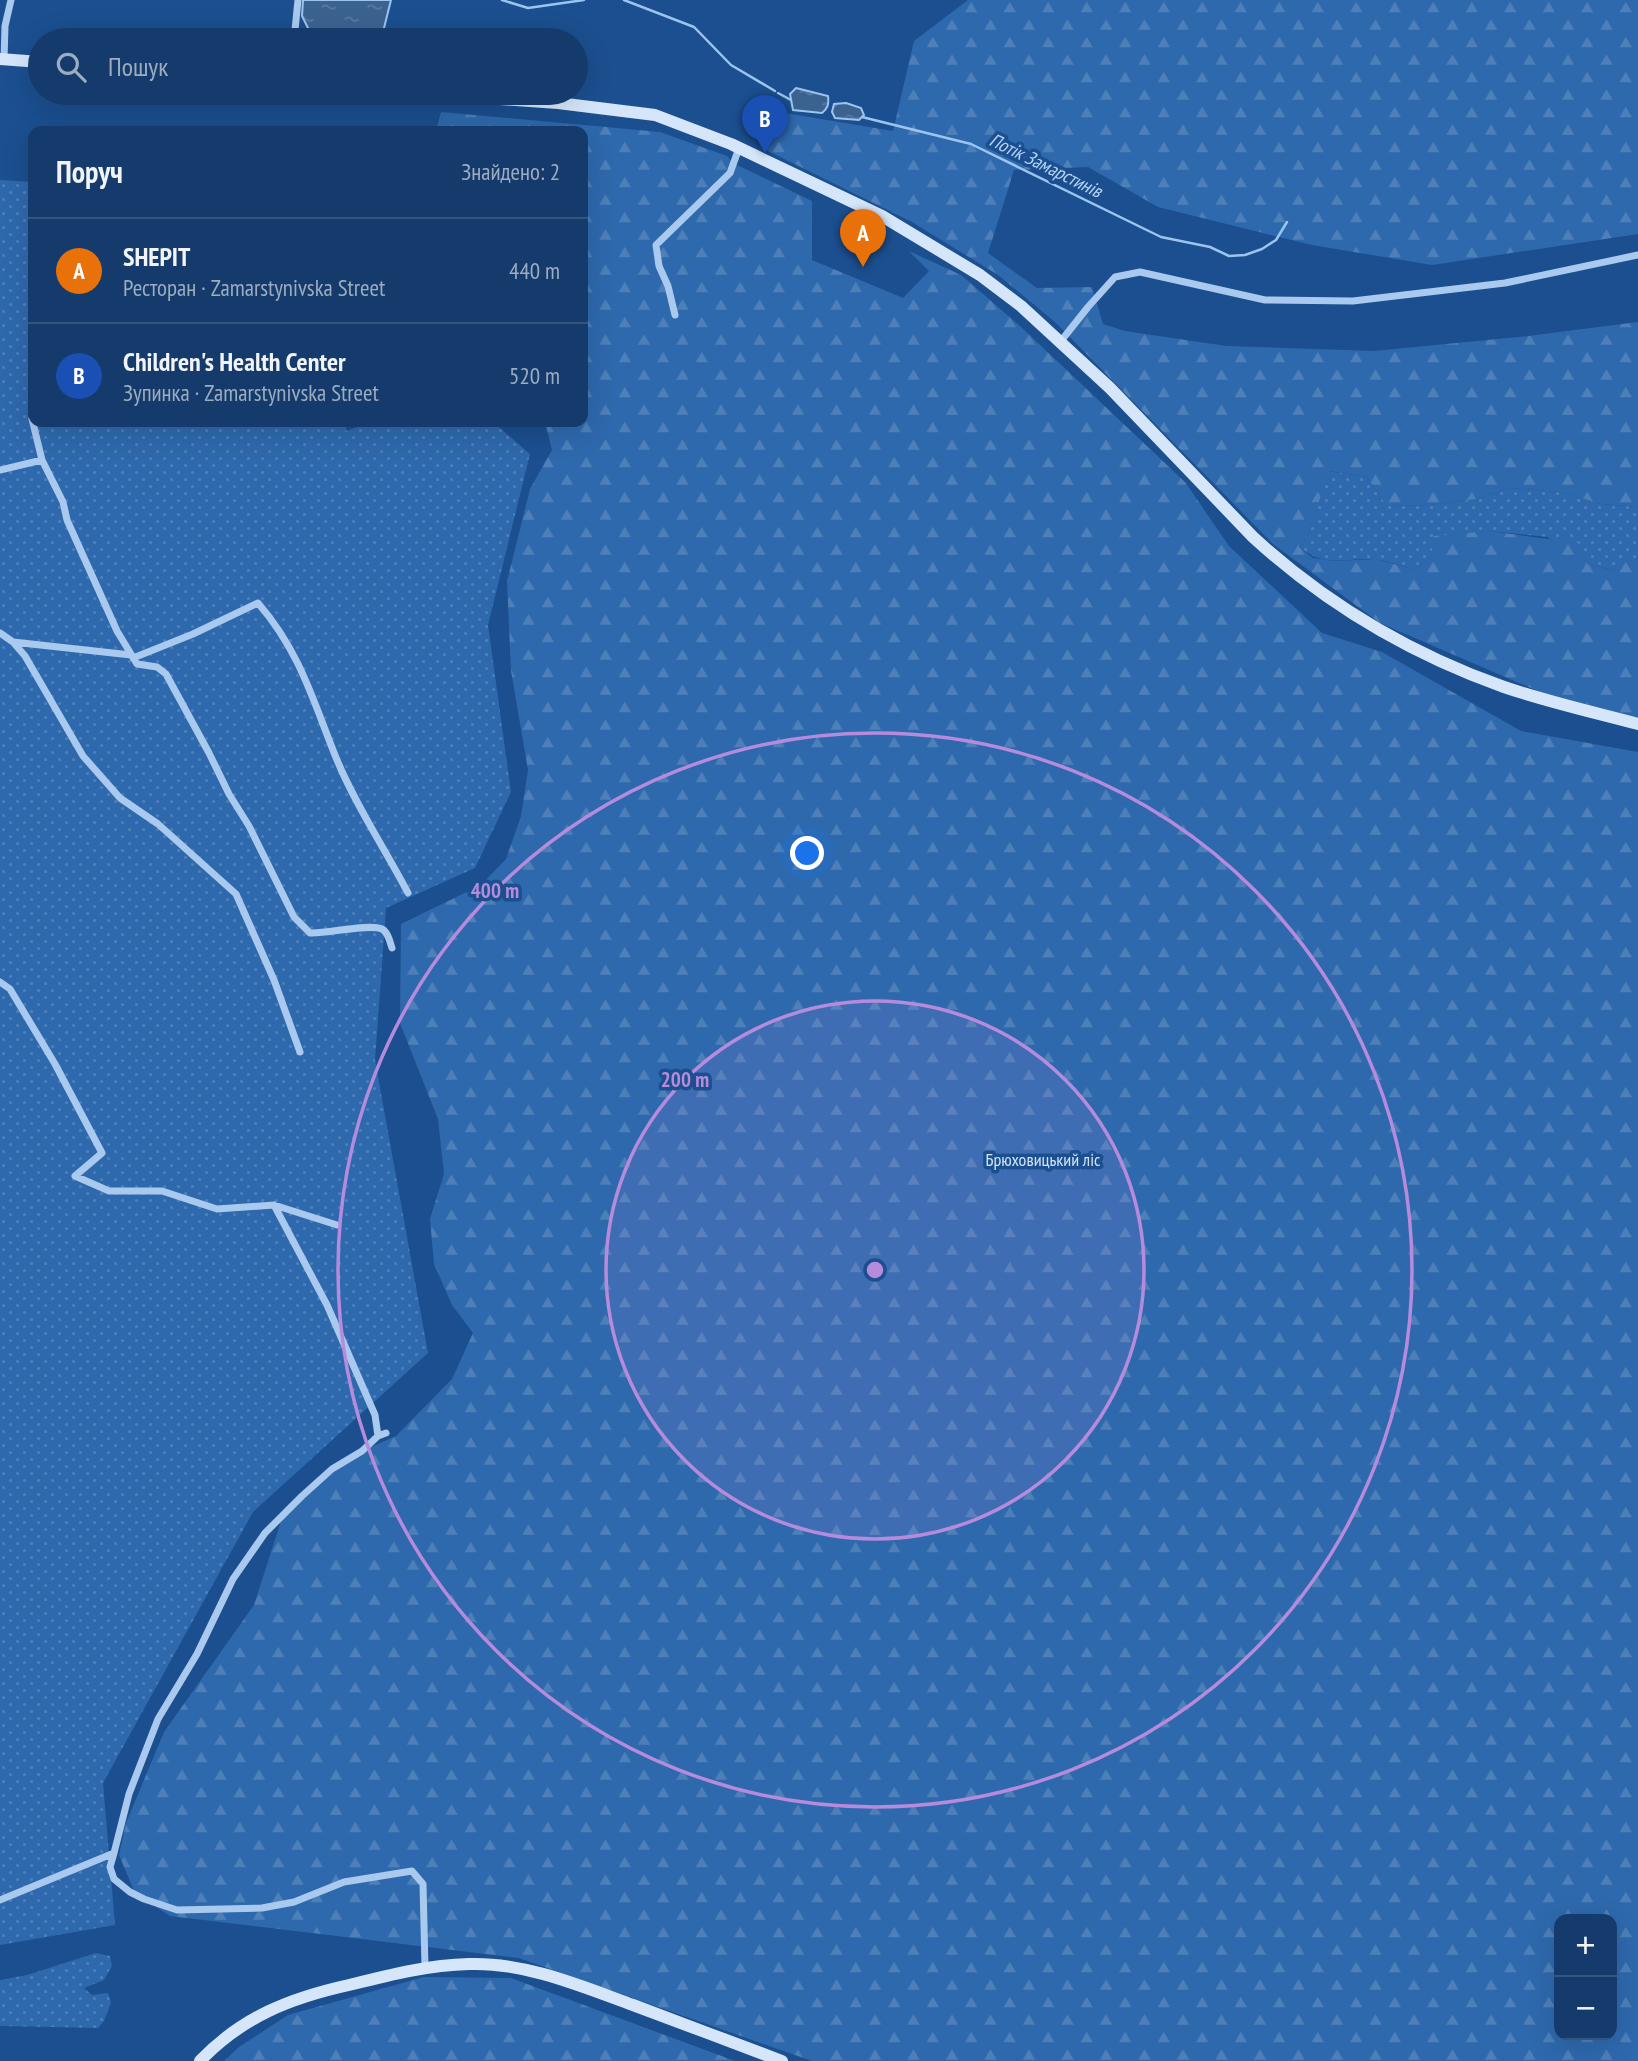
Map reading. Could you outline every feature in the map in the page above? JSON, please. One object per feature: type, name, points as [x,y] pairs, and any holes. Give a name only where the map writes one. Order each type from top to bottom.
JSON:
[{"type":"main road","points":[[2,60],[28,61]]},
{"type":"main road","points":[[557,105],[628,111],[682,124],[882,216],[980,275],[1061,341],[1253,537],[1273,556],[1343,609],[1372,626],[1492,682],[1550,701],[1638,724]]},
{"type":"main road","points":[[200,2061],[216,2044],[259,2015],[306,1994],[425,1967],[471,1964],[518,1967],[587,1988],[782,2061]]},
{"type":"street","points":[[2,60],[11,0]]},
{"type":"street","points":[[296,28],[298,0]]},
{"type":"street","points":[[675,314],[668,286],[659,266],[656,245],[730,173],[739,148]]},
{"type":"street","points":[[1061,341],[1115,277],[1140,272],[1265,300],[1353,301],[1505,283],[1638,255]]},
{"type":"street","points":[[34,427],[42,460],[63,502],[67,520],[90,573],[132,656],[137,664],[157,667],[166,674],[294,917],[310,933],[382,929],[392,948]]},
{"type":"street","points":[[0,470],[42,460]]},
{"type":"street","points":[[13,642],[132,656],[193,634],[258,603],[293,651],[309,683],[338,761],[408,893]]},
{"type":"street","points":[[0,633],[13,642],[24,656],[83,757],[110,788],[158,824],[236,894],[274,980],[300,1052]]},
{"type":"street","points":[[0,982],[9,989],[55,1064],[102,1153],[75,1176],[109,1191],[162,1191],[217,1209],[274,1205],[337,1224]]},
{"type":"street","points":[[274,1205],[327,1305],[382,1434],[362,1451],[332,1468],[302,1496],[265,1533],[233,1579],[197,1654],[158,1719],[129,1794],[110,1867],[114,1879],[144,1899],[177,1910],[262,1908],[294,1902],[344,1882],[412,1871],[422,1884],[425,1967]]},
{"type":"street","points":[[0,1900],[114,1853]]},
{"type":"green space","points":[[968,0],[1638,0],[1638,234],[1432,265],[1312,245],[1158,207],[1088,167],[1014,170],[988,253],[1037,288],[1092,287],[1103,324],[1125,331],[1226,346],[1374,351],[1638,322],[1638,507],[1601,504],[1561,492],[1508,488],[1476,499],[1429,505],[1387,506],[1367,477],[1329,471],[1308,534],[1299,547],[1313,558],[1334,561],[1376,559],[1416,570],[1431,556],[1434,536],[1490,531],[1578,543],[1587,564],[1613,570],[1624,559],[1638,559],[1638,718],[1540,692],[1380,623],[1273,544],[1055,322],[998,275],[912,222],[764,149],[779,112],[893,131],[914,41]]},
{"type":"green space","name":"Брюховицький ліс","points":[[441,112],[660,132],[727,156],[733,163],[812,201],[812,260],[903,298],[929,271],[909,251],[961,275],[1020,326],[1185,482],[1229,546],[1322,633],[1382,652],[1521,731],[1638,752],[1638,2061],[812,2061],[519,1958],[170,1916],[135,1893],[119,1855],[126,1823],[164,1732],[254,1605],[282,1518],[302,1496],[362,1451],[396,1436],[452,1379],[473,1333],[452,1305],[434,1264],[430,1219],[444,1174],[438,1119],[400,1023],[401,924],[481,885],[506,859],[521,816],[528,770],[511,671],[507,581],[530,489],[552,450],[546,427],[588,427],[588,126],[437,126]]},
{"type":"green space","points":[[0,180],[28,182],[28,427],[346,427],[346,431],[358,427],[499,427],[530,454],[488,625],[511,792],[475,868],[386,908],[375,1060],[428,1353],[253,1512],[103,1783],[115,1925],[0,1945]]},
{"type":"green space","points":[[1328,471],[1367,477],[1387,506],[1429,505],[1476,499],[1508,488],[1561,492],[1601,504],[1638,507],[1638,559],[1624,559],[1614,570],[1587,564],[1547,537],[1490,531],[1431,556],[1416,570],[1378,560],[1318,558],[1299,547],[1308,534]]},
{"type":"green space","points":[[96,1953],[110,1956],[112,1966],[104,1980],[84,1988],[92,1995],[108,1993],[111,2003],[98,2028],[0,2026],[0,1980],[27,1975]]},
{"type":"green space","points":[[424,1977],[511,1978],[735,2061],[224,2061],[239,2047],[288,2015]]},
{"type":"water","points":[[303,0],[391,0],[384,28],[308,28],[302,16]]},
{"type":"water","points":[[796,88],[828,96],[826,109],[822,113],[793,110],[790,94]]},
{"type":"water","points":[[846,103],[861,108],[864,115],[859,120],[835,118],[832,112],[834,104]]},
{"type":"waterway","name":"Потік Замарстинів","points":[[502,0],[528,8],[584,0]]},
{"type":"waterway","name":"Потік Замарстинів","points":[[624,0],[694,27],[731,65],[775,91]]},
{"type":"waterway","name":"Потік Замарстинів","points":[[778,93],[791,100]]},
{"type":"waterway","name":"Потік Замарстинів","points":[[862,117],[971,144],[1161,237],[1210,247],[1229,256],[1245,255],[1262,249],[1276,240],[1287,222]]},
{"type":"place","name":"Children's Health Center","points":[[765,153]]},
{"type":"place","name":"SHEPIT","points":[[863,267]]}]
